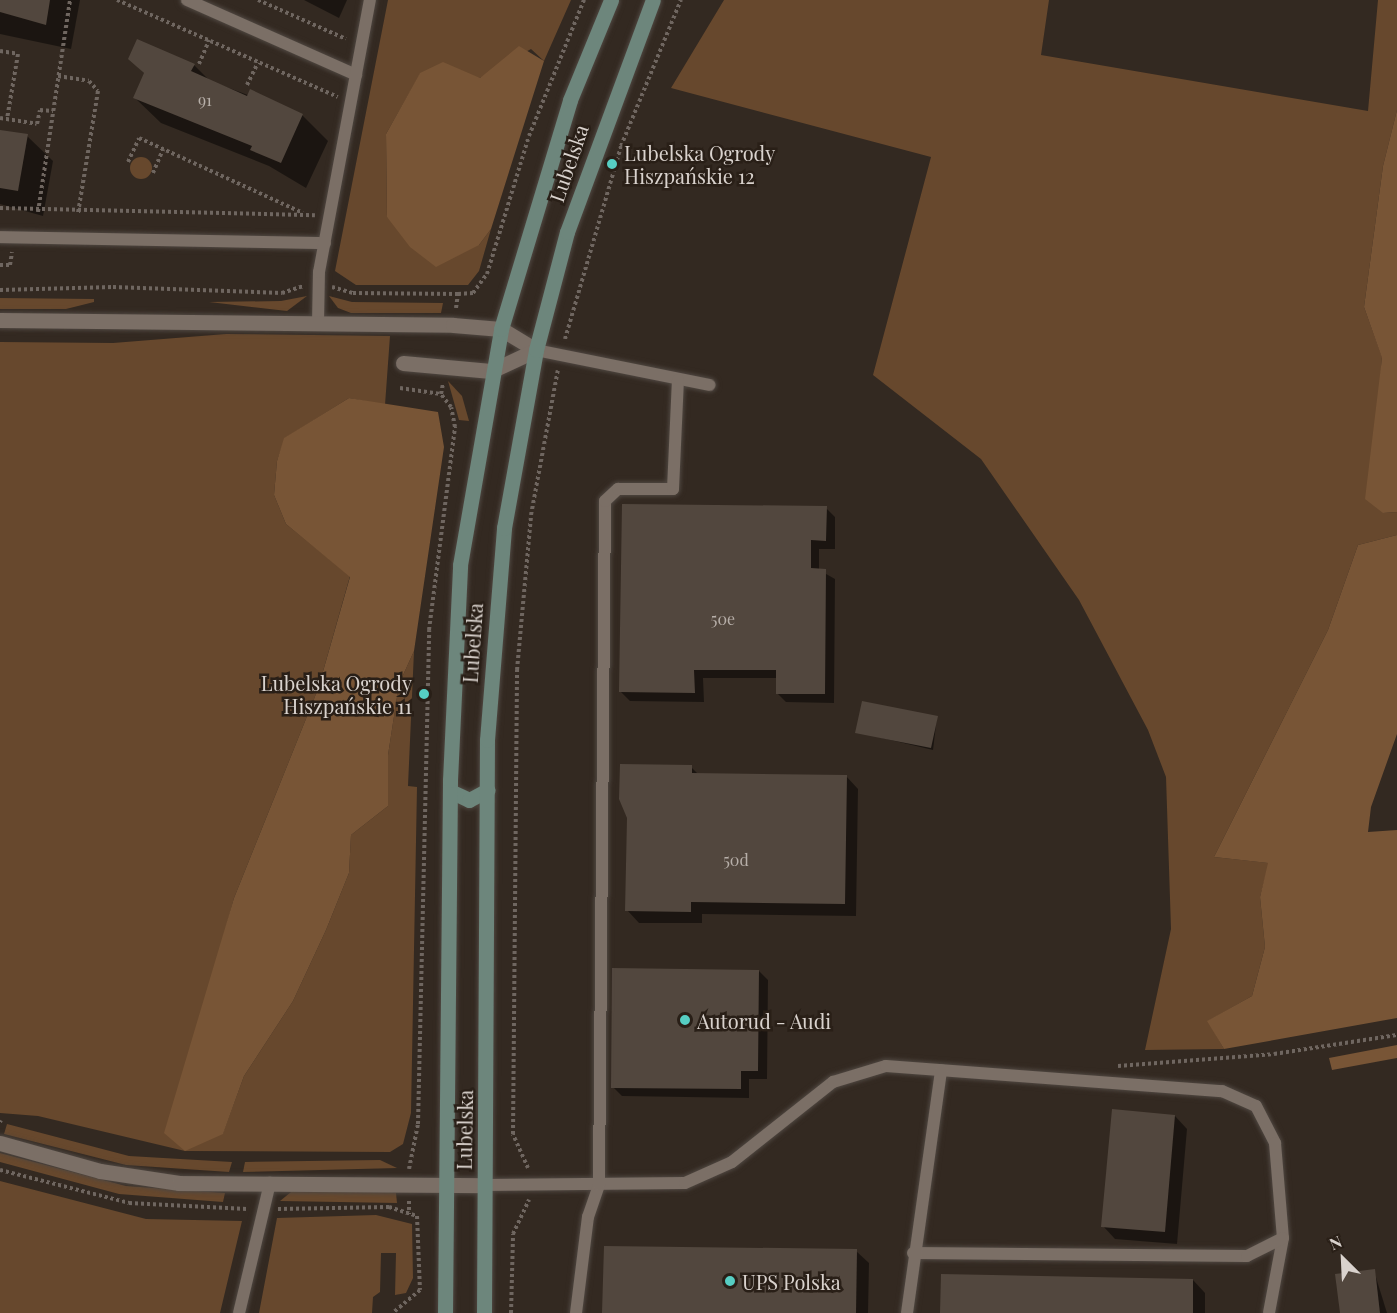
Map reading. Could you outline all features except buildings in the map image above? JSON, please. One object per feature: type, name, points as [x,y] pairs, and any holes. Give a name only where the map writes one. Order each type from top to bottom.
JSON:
[{"type":"main road","name":"Lubelska","points":[[445,1313],[450,791],[460,566],[491,371],[501,329],[570,100],[612,0]]},
{"type":"main road","name":"Lubelska","points":[[484,1313],[488,790],[497,591],[536,350],[585,173],[653,0]]},
{"type":"main road","points":[[450,791],[469,800],[488,790]]},
{"type":"street","points":[[0,320],[318,323],[501,329],[536,350]]},
{"type":"street","points":[[403,363],[491,371],[536,350]]},
{"type":"street","points":[[0,1143],[100,1171],[179,1183],[446,1182],[484,1185]]},
{"type":"lane","points":[[187,0],[356,75]]},
{"type":"lane","points":[[318,323],[319,286],[325,243],[370,0]]},
{"type":"lane","points":[[0,237],[325,243]]},
{"type":"lane","points":[[536,350],[710,386]]},
{"type":"lane","points":[[576,1313],[588,1217],[599,1185],[605,501],[618,489],[673,489],[678,380]]},
{"type":"lane","points":[[484,1185],[685,1183],[713,1174],[833,1082],[886,1066],[1222,1091],[1256,1106],[1275,1143],[1283,1238],[1269,1313]]},
{"type":"lane","points":[[907,1313],[913,1253],[941,1070]]},
{"type":"lane","points":[[239,1313],[270,1183]]},
{"type":"lane","points":[[913,1253],[1247,1256],[1283,1238]]},
{"type":"lane","points":[[437,1313],[445,1291]]},
{"type":"path","points":[[38,212],[70,0]]},
{"type":"path","points":[[117,0],[339,97]]},
{"type":"path","points":[[258,0],[349,41]]},
{"type":"path","points":[[0,290],[113,286],[282,293],[319,286],[345,287],[352,293],[473,293],[483,283],[529,136],[584,0]]},
{"type":"path","points":[[528,1167],[513,1134],[517,670],[531,515],[561,354],[621,146],[681,0]]},
{"type":"path","points":[[199,64],[209,40]]},
{"type":"path","points":[[0,51],[18,54],[7,119]]},
{"type":"path","points":[[247,85],[258,62]]},
{"type":"path","points":[[58,76],[89,81],[98,91],[78,213]]},
{"type":"path","points":[[0,118],[37,124],[40,110],[53,111]]},
{"type":"path","points":[[128,162],[139,138],[307,215]]},
{"type":"path","points":[[153,173],[163,149]]},
{"type":"path","points":[[0,208],[78,213],[316,215]]},
{"type":"path","points":[[456,309],[458,294]]},
{"type":"path","points":[[441,394],[444,378]]},
{"type":"path","points":[[400,388],[441,394],[451,406],[454,427],[429,630],[418,1124],[409,1160]]},
{"type":"path","points":[[1103,1081],[1120,1065],[1138,1061],[1213,1061],[1397,1035]]},
{"type":"path","points":[[0,1170],[129,1203],[257,1209]]},
{"type":"path","points":[[409,1197],[410,1214]]},
{"type":"path","points":[[511,1313],[513,1234],[529,1203]]},
{"type":"path","points":[[276,1209],[389,1207],[410,1214],[420,1221],[422,1283],[415,1297],[393,1313]]},
{"type":"shaded area","points":[[388,0],[571,0],[544,61],[531,49],[480,78],[420,74],[386,134],[387,217],[479,245],[491,229],[479,271],[468,285],[356,285],[335,271]]},
{"type":"shaded area","points":[[724,0],[1049,0],[1041,55],[1368,111],[1378,0],[1397,0],[1397,110],[1383,166],[1364,307],[1382,357],[1377,428],[1383,513],[1397,512],[1397,535],[1358,545],[1328,630],[1214,857],[1269,863],[1260,897],[1265,947],[1252,996],[1208,1021],[1224,1049],[1145,1050],[1171,929],[1166,777],[1148,730],[1079,600],[981,459],[873,375],[931,157],[671,88]]},
{"type":"shaded area","points":[[519,46],[544,61],[491,229],[479,245],[436,267],[410,247],[387,217],[386,134],[420,73],[443,62],[480,78]]},
{"type":"shaded area","points":[[1397,110],[1397,512],[1383,513],[1365,499],[1382,358],[1364,307],[1383,166]]},
{"type":"shaded area","points":[[141,157],[149,160],[152,168],[149,176],[141,179],[133,176],[130,168],[133,160]]},
{"type":"shaded area","points":[[307,296],[287,311],[209,302],[281,301]]},
{"type":"shaded area","points":[[329,296],[352,302],[443,303],[441,313],[351,313],[338,308]]},
{"type":"shaded area","points":[[0,298],[94,299],[94,302],[66,309],[0,309]]},
{"type":"shaded area","points":[[226,334],[390,336],[385,405],[349,398],[285,438],[277,461],[274,495],[286,524],[350,576],[318,689],[234,898],[211,982],[223,1133],[244,1076],[293,1001],[326,930],[349,873],[351,835],[388,806],[388,755],[399,684],[414,651],[408,786],[417,787],[411,1113],[403,1144],[390,1152],[185,1151],[38,1116],[0,1113],[0,342],[113,343]]},
{"type":"shaded area","points":[[448,381],[462,396],[469,421],[459,420]]},
{"type":"shaded area","points":[[349,398],[438,412],[444,447],[414,651],[399,684],[388,755],[388,806],[351,835],[349,873],[326,930],[293,1001],[244,1076],[223,1134],[185,1151],[164,1133],[234,898],[318,689],[350,577],[286,524],[274,495],[277,461],[284,438]]},
{"type":"shaded area","points":[[1397,535],[1397,734],[1371,807],[1368,832],[1397,830],[1397,1018],[1224,1049],[1207,1021],[1252,996],[1265,947],[1260,897],[1268,863],[1214,857],[1328,630],[1358,545]]},
{"type":"shaded area","points":[[1397,1045],[1397,1058],[1332,1070],[1329,1058]]},
{"type":"shaded area","points":[[7,1124],[129,1156],[232,1162],[229,1172],[126,1165],[4,1134]]},
{"type":"shaded area","points":[[0,1153],[126,1186],[225,1193],[223,1202],[119,1194],[0,1162]]},
{"type":"shaded area","points":[[380,1160],[397,1168],[243,1172],[245,1162]]},
{"type":"shaded area","points":[[0,1181],[146,1219],[242,1221],[220,1313],[0,1313]]},
{"type":"shaded area","points":[[374,1190],[396,1193],[397,1203],[280,1201],[291,1192]]},
{"type":"shaded area","points":[[376,1215],[412,1224],[413,1278],[406,1293],[395,1295],[396,1253],[381,1253],[380,1292],[373,1297],[372,1313],[259,1313],[277,1218]]},
{"type":"place","name":"Lubelska Ogrody Hiszpańskie 12","points":[[612,164]]},
{"type":"place","name":"Lubelska Ogrody Hiszpańskie 11","points":[[424,694]]},
{"type":"place","name":"Autorud - Audi","points":[[685,1020]]},
{"type":"place","name":"UPS Polska","points":[[730,1281]]}]
